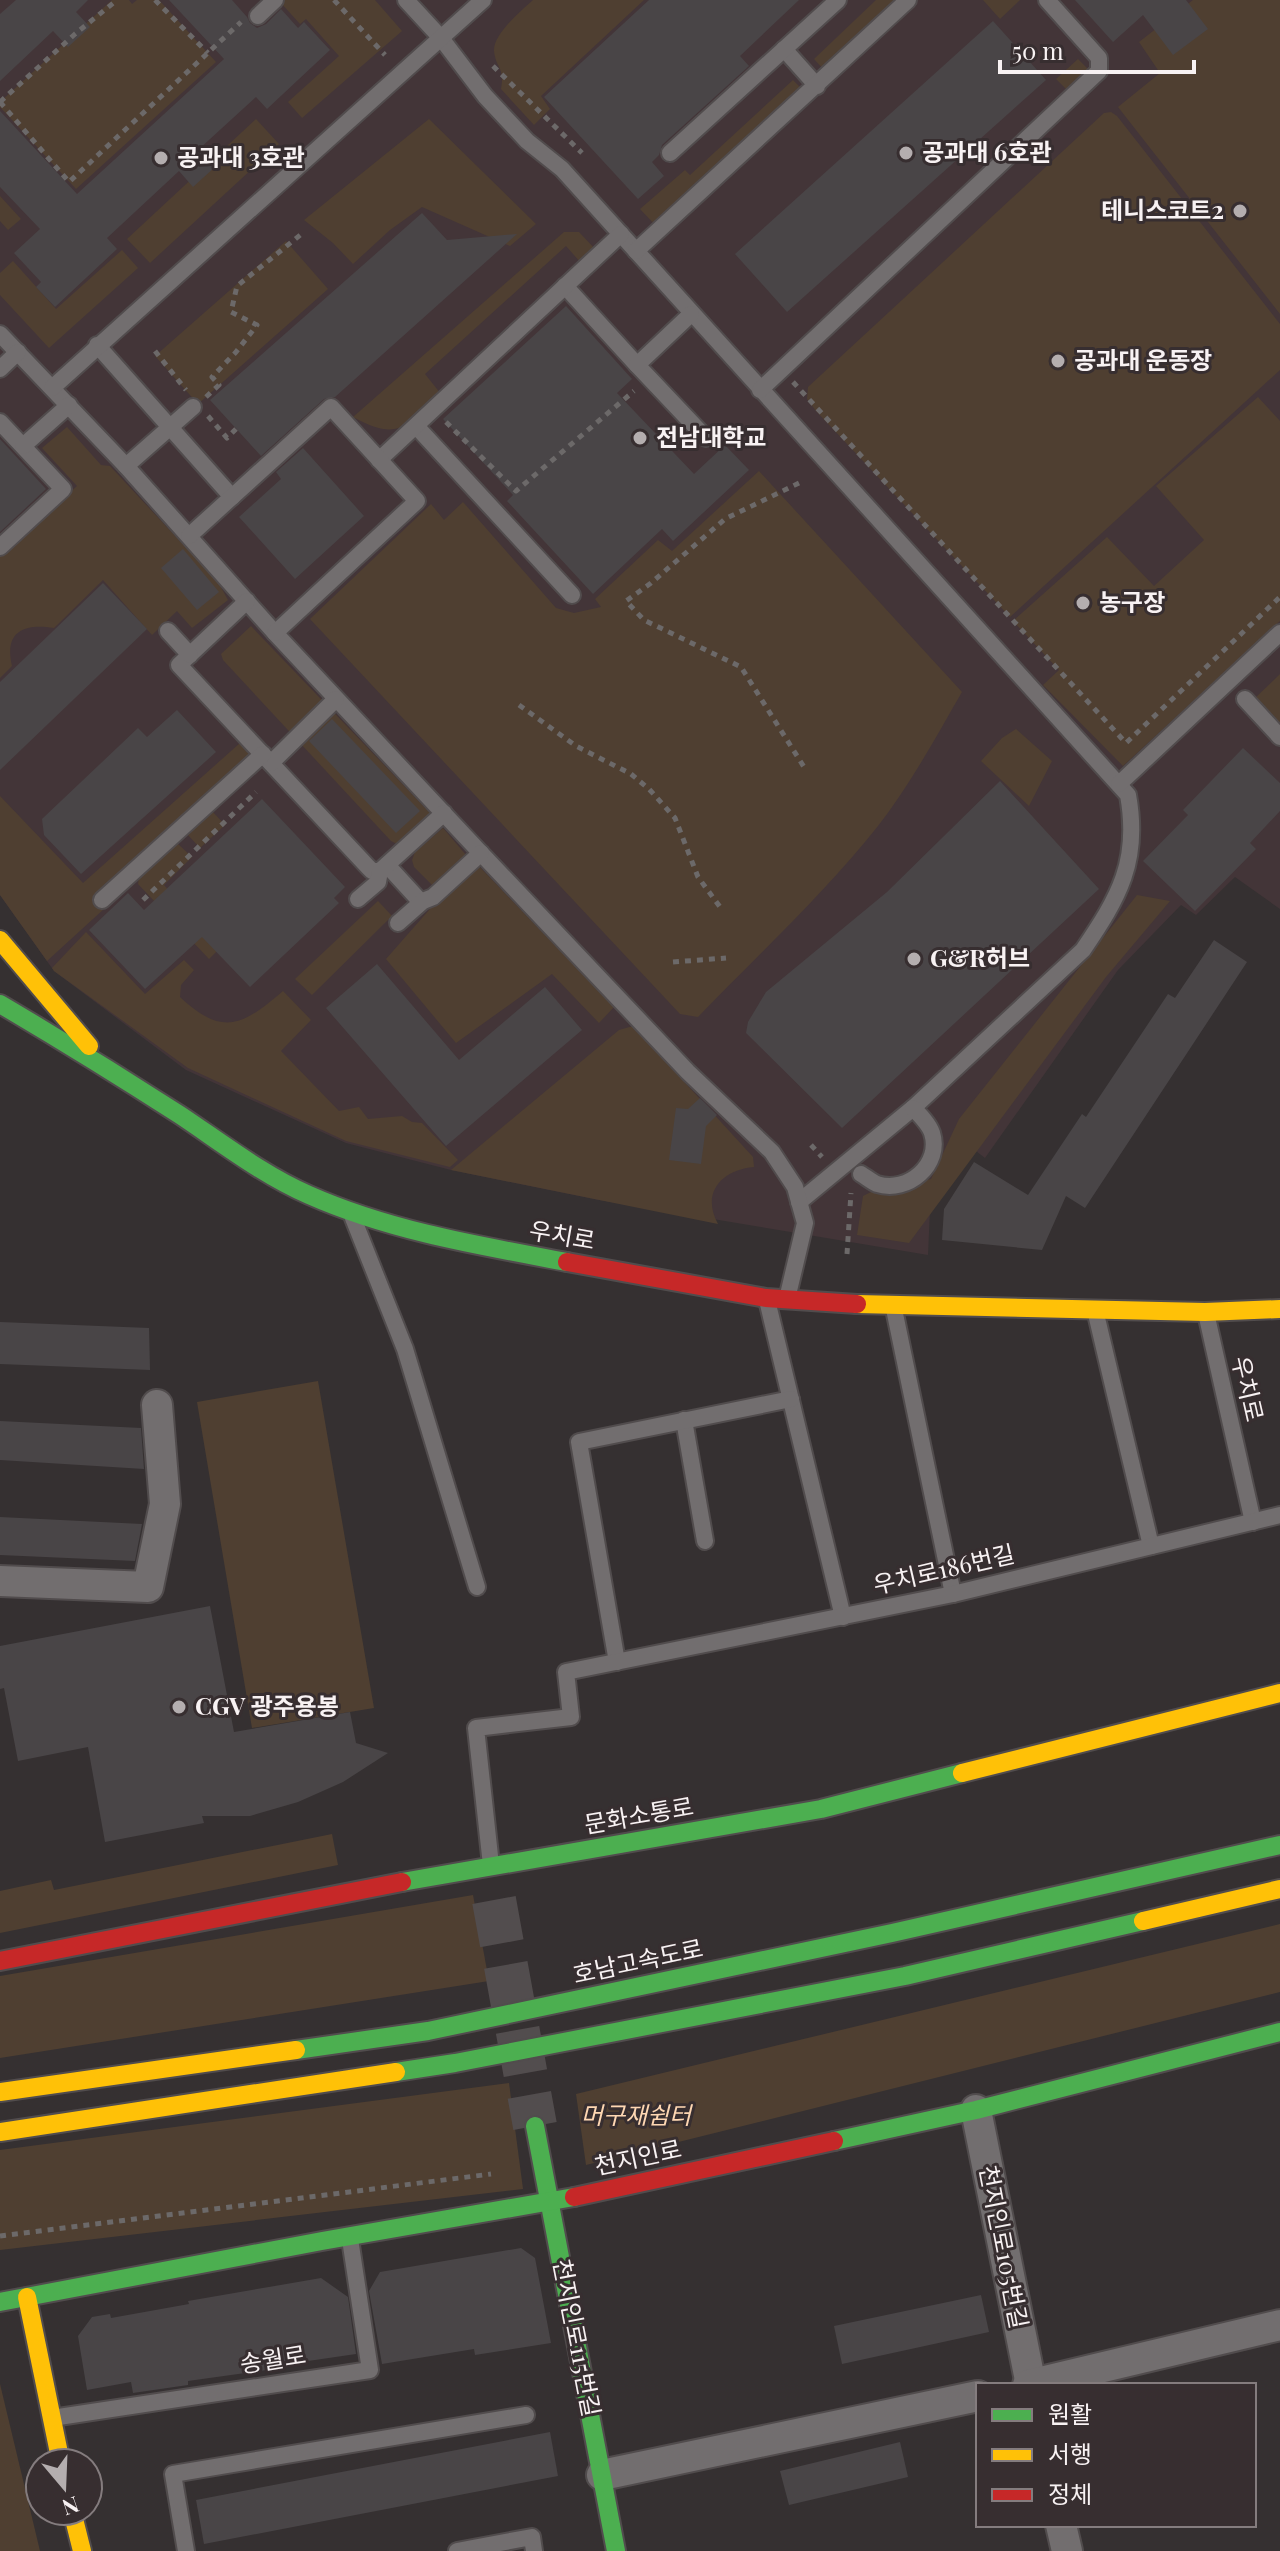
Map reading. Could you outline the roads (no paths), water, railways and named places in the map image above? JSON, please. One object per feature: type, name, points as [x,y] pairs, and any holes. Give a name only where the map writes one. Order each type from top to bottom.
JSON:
[{"type":"main road","points":[[0,940],[105,1066]]},
{"type":"main road","name":"우치로","points":[[0,1004],[105,1066],[273,1176],[306,1194],[350,1212],[502,1250],[766,1298],[894,1306],[1096,1311],[1280,1309]]},
{"type":"main road","name":"문화소통로","points":[[0,1961],[821,1809],[1280,1693]]},
{"type":"main road","name":"호남고속도로","points":[[0,2092],[428,2031],[892,1933],[1280,1845]]},
{"type":"main road","points":[[0,2132],[455,2063],[905,1976],[1280,1889]]},
{"type":"main road","name":"천지인로","points":[[0,2302],[350,2236],[551,2202],[976,2110],[1280,2032]]},
{"type":"main road","name":"천지인로115번길","points":[[535,2126],[616,2551]]},
{"type":"main road","points":[[27,2297],[57,2447]]},
{"type":"main road","points":[[76,2527],[82,2551]]},
{"type":"street","points":[[0,1581],[148,1587],[165,1504],[157,1405]]},
{"type":"street","name":"천지인로105번길","points":[[976,2110],[1030,2383]]},
{"type":"street","name":"천지인로105번길","points":[[1038,2383],[1280,2325]]},
{"type":"street","points":[[602,2475],[976,2396]]},
{"type":"street","points":[[1061,2527],[1067,2551]]},
{"type":"lane","points":[[250,18],[275,0]]},
{"type":"lane","points":[[406,0],[441,38],[485,96],[527,141],[562,169],[1128,795],[1132,817],[1127,873],[1083,950],[913,1108],[799,1202]]},
{"type":"lane","points":[[52,388],[483,0]]},
{"type":"lane","points":[[670,153],[838,0]]},
{"type":"lane","points":[[636,251],[908,0]]},
{"type":"lane","points":[[760,390],[1099,71],[1099,58],[1047,0]]},
{"type":"lane","points":[[784,49],[817,86]]},
{"type":"lane","points":[[379,460],[621,234]]},
{"type":"lane","points":[[565,286],[706,438]]},
{"type":"lane","points":[[637,365],[691,314]]},
{"type":"lane","points":[[0,334],[126,466],[275,633],[481,853],[688,1072],[772,1152],[795,1187],[805,1223],[787,1299]]},
{"type":"lane","points":[[97,345],[232,497]]},
{"type":"lane","points":[[0,369],[18,352]]},
{"type":"lane","points":[[23,446],[69,405]]},
{"type":"lane","points":[[126,466],[195,405]]},
{"type":"lane","points":[[189,536],[331,407],[417,501],[275,633]]},
{"type":"lane","points":[[0,422],[63,489],[0,547]]},
{"type":"lane","points":[[416,426],[572,595]]},
{"type":"lane","points":[[247,601],[179,665],[372,871],[383,868],[444,813]]},
{"type":"lane","points":[[168,631],[190,655]]},
{"type":"lane","points":[[1119,784],[1280,633]]},
{"type":"lane","points":[[102,900],[336,699]]},
{"type":"lane","points":[[1245,699],[1280,737]]},
{"type":"lane","points":[[398,923],[423,901],[433,897],[481,853]]},
{"type":"lane","points":[[358,899],[378,882],[383,868]]},
{"type":"lane","points":[[383,868],[423,901]]},
{"type":"lane","points":[[861,1174],[878,1184],[892,1185],[909,1181],[923,1173],[931,1161],[934,1144],[931,1130],[913,1108]]},
{"type":"lane","points":[[350,1212],[405,1349],[477,1587]]},
{"type":"lane","points":[[766,1298],[843,1617]]},
{"type":"lane","points":[[894,1306],[953,1594]]},
{"type":"lane","points":[[1096,1311],[1151,1546]]},
{"type":"lane","name":"우치로","points":[[1205,1312],[1253,1522]]},
{"type":"lane","points":[[617,1662],[579,1442],[791,1399]]},
{"type":"lane","points":[[684,1420],[705,1541]]},
{"type":"lane","name":"우치로186번길","points":[[492,1872],[476,1728],[571,1717],[566,1672],[953,1594],[1280,1515]]},
{"type":"lane","name":"송월로","points":[[51,2418],[370,2370],[350,2236]]},
{"type":"lane","points":[[186,2551],[173,2474],[526,2415]]},
{"type":"lane","points":[[457,2551],[532,2537],[534,2551]]},
{"type":"tunnel","points":[[494,1900],[535,2126]]},
{"type":"place","name":"공과대 6호관","points":[[906,153]]},
{"type":"place","name":"공과대 3호관","points":[[161,158]]},
{"type":"place","name":"테니스코트2","points":[[1240,211]]},
{"type":"place","name":"공과대 운동장","points":[[1058,361]]},
{"type":"place","name":"전남대학교","points":[[640,438]]},
{"type":"place","name":"농구장","points":[[1083,603]]},
{"type":"place","name":"G&R허브","points":[[914,959]]},
{"type":"place","name":"CGV 광주용봉","points":[[179,1707]]},
{"type":"park label","name":"머구재쉼터","points":[[636,2116]]}]
